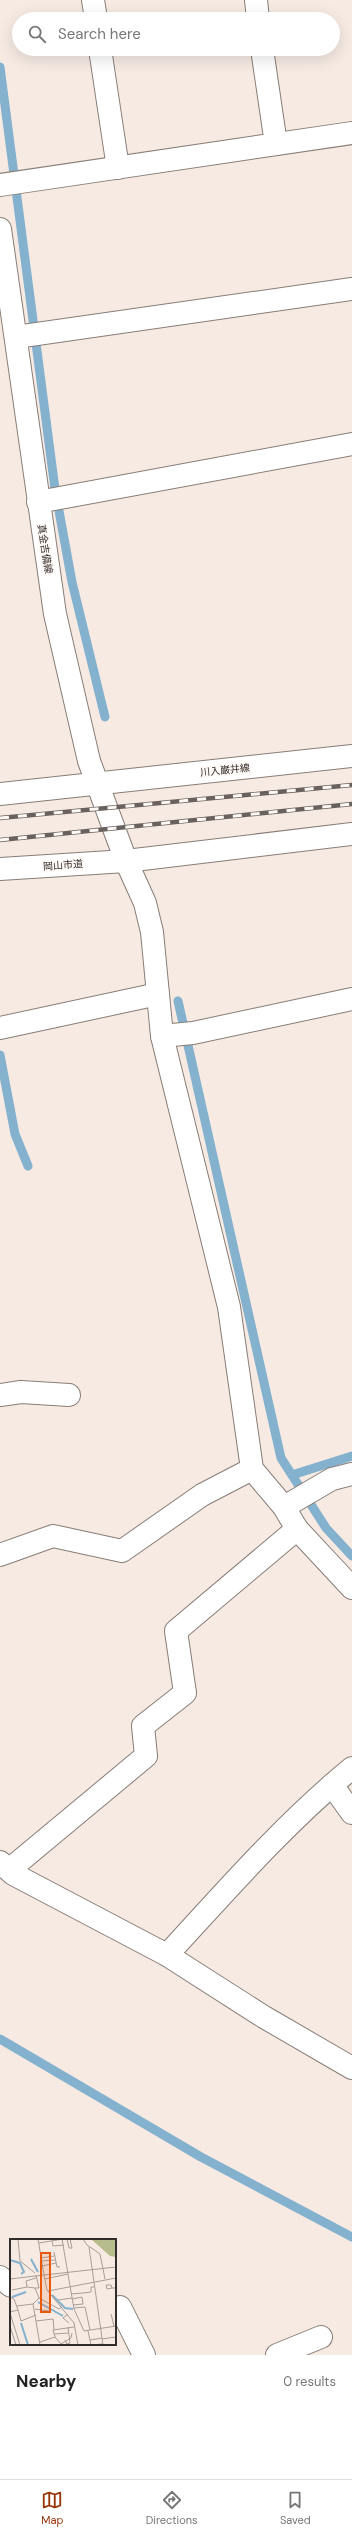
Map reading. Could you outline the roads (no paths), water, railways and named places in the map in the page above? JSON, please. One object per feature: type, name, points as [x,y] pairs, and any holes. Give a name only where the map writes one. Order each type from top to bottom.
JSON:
[{"type":"street","points":[[93,0],[95,12]]},
{"type":"street","points":[[256,0],[257,12]]},
{"type":"street","points":[[101,56],[118,168]]},
{"type":"street","points":[[263,56],[276,144]]},
{"type":"street","points":[[4,184],[352,133]]},
{"type":"street","name":"真金吉備線","points":[[0,229],[5,296],[21,336],[53,500],[55,614],[89,761],[126,861],[145,902],[152,932],[158,994],[176,1035],[230,1307],[252,1469]]},
{"type":"street","points":[[21,336],[352,289]]},
{"type":"street","points":[[53,500],[352,444]]},
{"type":"street","name":"川入巌井線","points":[[98,784],[352,756]]},
{"type":"street","points":[[0,794],[98,784]]},
{"type":"street","points":[[126,861],[352,834]]},
{"type":"street","name":"岡山市道","points":[[0,869],[126,861]]},
{"type":"street","points":[[0,1028],[158,994]]},
{"type":"street","points":[[176,1035],[352,999]]},
{"type":"street","points":[[0,1395],[21,1392],[69,1395]]},
{"type":"street","points":[[0,1555],[53,1536],[122,1551],[202,1495],[252,1469],[284,1507],[296,1529],[352,1588]]},
{"type":"street","points":[[284,1507],[342,1477]]},
{"type":"street","points":[[296,1529],[176,1631],[185,1693],[143,1726],[146,1756],[5,1866],[167,1955],[264,2017],[352,2068]]},
{"type":"street","points":[[167,1955],[250,1866],[332,1785],[352,1768]]},
{"type":"street","points":[[332,1785],[352,1813]]},
{"type":"street","points":[[0,2277],[10,2285]]},
{"type":"street","points":[[116,2309],[120,2307],[144,2355]]},
{"type":"street","points":[[277,2355],[321,2337]]},
{"type":"waterway","points":[[0,67],[55,489],[72,582],[105,717]]},
{"type":"waterway","points":[[178,1001],[281,1458],[326,1528],[352,1556]]},
{"type":"waterway","points":[[0,1055],[15,1134],[28,1166]]},
{"type":"waterway","points":[[292,1475],[352,1456]]},
{"type":"waterway","points":[[0,2039],[201,2157],[352,2237]]},
{"type":"railway","points":[[0,818],[352,785]]},
{"type":"railway","points":[[0,840],[352,804]]}]
